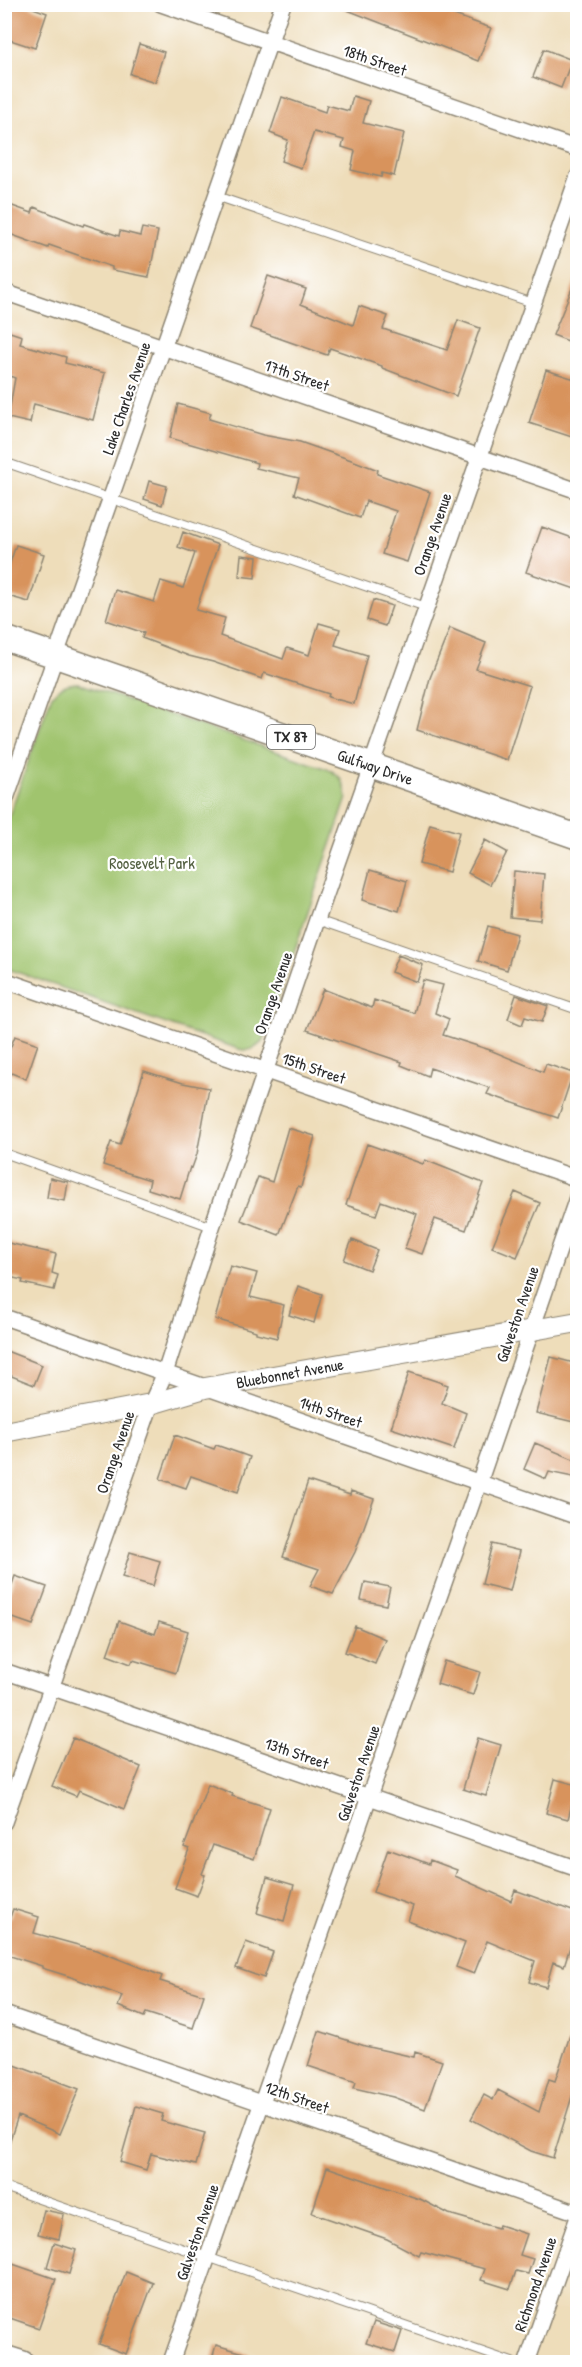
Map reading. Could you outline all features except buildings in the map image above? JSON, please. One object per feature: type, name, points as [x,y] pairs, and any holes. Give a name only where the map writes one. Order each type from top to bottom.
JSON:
[{"type":"main road","name":"Gulfway Drive","points":[[4,638],[578,837]]},
{"type":"main road","points":[[4,2356],[23,2362]]},
{"type":"street","name":"18th Street","points":[[161,4],[578,149]]},
{"type":"street","name":"Lake Charles Avenue","points":[[4,804],[283,4]]},
{"type":"street","name":"Orange Avenue","points":[[4,1822],[151,1404],[165,1373],[212,1227],[317,920],[578,176]]},
{"type":"street","name":"17th Street","points":[[4,292],[578,491]]},
{"type":"street","name":"15th Street","points":[[4,980],[578,1179]]},
{"type":"street","name":"Galveston Avenue","points":[[171,2362],[578,1195]]},
{"type":"street","name":"14th Street","points":[[4,1317],[578,1517]]},
{"type":"street","name":"Bluebonnet Avenue","points":[[4,1432],[151,1404],[205,1388],[578,1322]]},
{"type":"street","name":"13th Street","points":[[4,1671],[578,1869]]},
{"type":"street","name":"12th Street","points":[[4,2014],[578,2215]]},
{"type":"street","name":"Richmond Avenue","points":[[527,2362],[578,2215]]},
{"type":"lane","points":[[216,196],[533,303]]},
{"type":"lane","points":[[4,462],[426,607]]},
{"type":"lane","points":[[317,920],[578,1010]]},
{"type":"lane","points":[[4,1153],[212,1227]]},
{"type":"lane","points":[[4,2187],[512,2362]]},
{"type":"green space","name":"Roosevelt Park","points":[[78,683],[330,770],[342,782],[347,798],[264,1039],[253,1048],[239,1049],[5,968],[5,828],[51,697],[63,686]]}]
